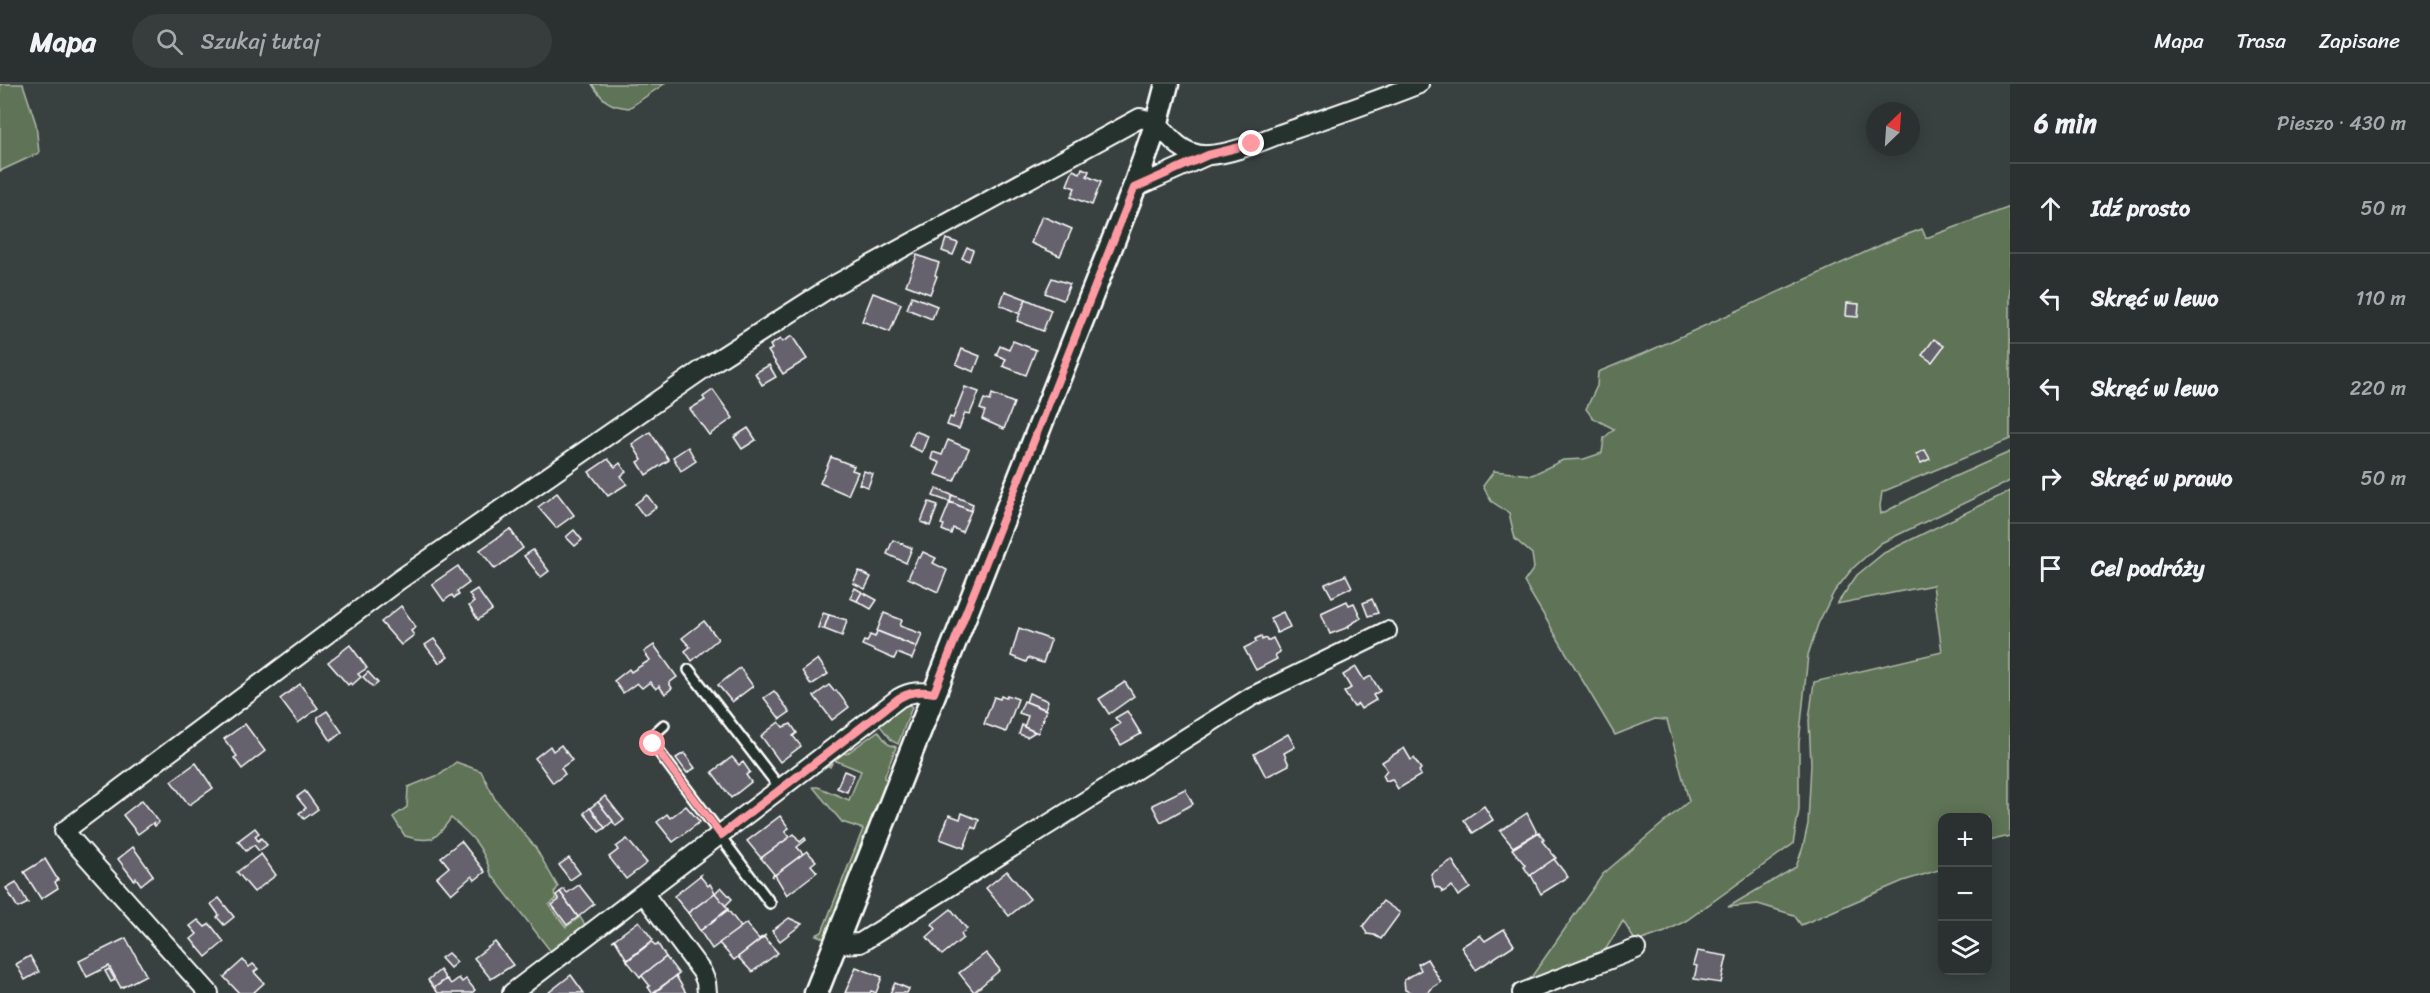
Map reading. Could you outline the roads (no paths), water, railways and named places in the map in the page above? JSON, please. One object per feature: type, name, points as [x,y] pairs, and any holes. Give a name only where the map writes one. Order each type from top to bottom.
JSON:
[{"type":"street","points":[[816,993],[1134,188],[1157,122],[1167,84]]},
{"type":"street","points":[[1134,188],[1208,155],[1252,144],[1419,84]]},
{"type":"street","points":[[208,993],[64,831],[399,580],[716,360],[831,286],[1140,118],[1157,122],[1171,141],[1180,147],[1208,155]]},
{"type":"street","points":[[835,944],[860,943],[1251,697],[1387,631]]},
{"type":"street","points":[[513,993],[899,698],[908,693],[934,693]]},
{"type":"street","points":[[644,894],[702,972],[707,993]]},
{"type":"street","points":[[1522,993],[1636,949]]},
{"type":"lane","points":[[688,670],[780,788]]},
{"type":"lane","points":[[664,725],[654,734],[653,744],[770,903]]}]
